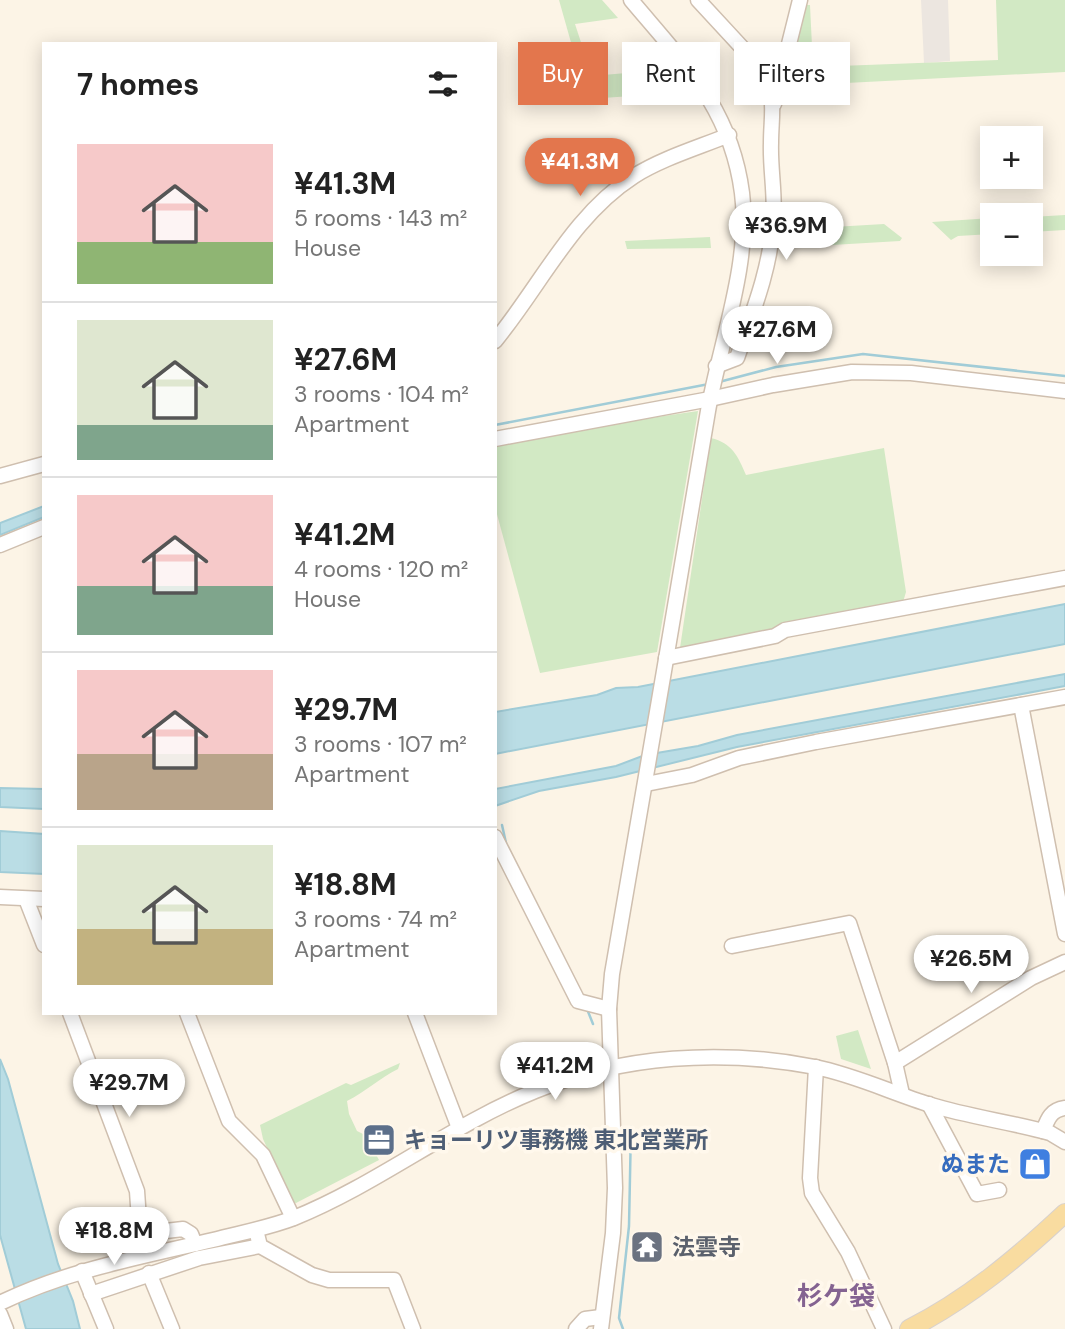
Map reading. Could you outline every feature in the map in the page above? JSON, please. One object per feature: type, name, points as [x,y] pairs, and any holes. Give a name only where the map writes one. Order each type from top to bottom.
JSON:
[{"type":"main road","points":[[909,1329],[934,1317],[979,1287],[1065,1213]]},
{"type":"street","points":[[576,1329],[585,1319],[601,1323],[613,1233],[615,1188],[609,1009],[612,974],[710,398],[736,281],[744,223],[742,192],[729,135],[718,113],[696,79],[631,0]]},
{"type":"street","points":[[698,0],[738,42]]},
{"type":"street","points":[[789,42],[800,0]]},
{"type":"street","points":[[715,370],[737,358],[765,272],[774,221],[772,105]]},
{"type":"street","points":[[497,339],[567,240],[607,197],[653,166],[729,135]]},
{"type":"street","points":[[497,439],[852,372],[911,373],[1065,391]]},
{"type":"street","points":[[0,476],[42,465]]},
{"type":"street","points":[[0,545],[42,528]]},
{"type":"street","points":[[665,665],[775,636],[785,630],[1065,578]]},
{"type":"street","points":[[646,781],[692,775],[752,756],[1065,697]]},
{"type":"street","points":[[1021,705],[1065,934]]},
{"type":"street","points":[[497,841],[578,1001],[609,1009]]},
{"type":"street","points":[[0,897],[42,899]]},
{"type":"street","points":[[26,899],[42,939]]},
{"type":"street","points":[[732,946],[849,923],[895,1063],[902,1094]]},
{"type":"street","points":[[895,1063],[1031,978],[1065,962]]},
{"type":"street","points":[[71,1015],[137,1191],[140,1234],[183,1229],[191,1234],[195,1244]]},
{"type":"street","points":[[188,1015],[229,1121],[263,1155],[293,1218]]},
{"type":"street","points":[[416,1015],[459,1128]]},
{"type":"street","points":[[6,1329],[2,1306],[78,1272],[256,1230],[293,1218],[330,1201],[459,1128],[535,1091],[612,1066],[696,1057],[752,1057],[816,1067],[929,1104],[1043,1130],[1065,1142]]},
{"type":"street","points":[[816,1067],[810,1178],[812,1192],[848,1252],[884,1329]]},
{"type":"street","points":[[929,1104],[977,1194],[999,1190]]},
{"type":"street","points":[[1043,1130],[1049,1116],[1056,1110],[1065,1108]]},
{"type":"street","points":[[256,1230],[260,1246]]},
{"type":"street","points":[[91,1294],[200,1258],[260,1246],[312,1275],[329,1280],[394,1280],[413,1329]]},
{"type":"street","points":[[78,1272],[106,1329]]},
{"type":"street","points":[[149,1273],[172,1329]]},
{"type":"shaded area","points":[[921,0],[948,0],[950,61],[924,63]]},
{"type":"green space","points":[[559,0],[602,0],[618,18],[575,24],[581,42],[571,42]]},
{"type":"green space","points":[[996,0],[1065,0],[1065,72],[850,83],[850,66],[998,60]]},
{"type":"green space","points":[[805,5],[810,5],[812,42],[797,42]]},
{"type":"green space","points":[[622,73],[622,97],[608,98],[608,75]]},
{"type":"green space","points":[[1065,215],[1065,230],[1043,231],[1043,216]]},
{"type":"green space","points":[[980,219],[980,235],[958,236],[951,240],[932,222]]},
{"type":"green space","points":[[884,224],[902,238],[900,241],[781,248],[782,230]]},
{"type":"green space","points":[[710,237],[711,248],[627,249],[625,241]]},
{"type":"green space","points":[[698,411],[657,652],[540,673],[497,514],[497,445],[589,427]]},
{"type":"green space","points":[[711,438],[724,443],[733,451],[746,475],[884,448],[906,592],[903,602],[779,630],[680,648]]},
{"type":"green space","points":[[858,1030],[871,1069],[841,1059],[836,1036]]},
{"type":"green space","points":[[400,1063],[398,1069],[347,1101],[349,1114],[357,1131],[365,1135],[379,1160],[296,1203],[292,1202],[263,1139],[260,1125],[346,1083],[351,1085]]},
{"type":"water","points":[[42,507],[42,518],[0,535],[0,523]]},
{"type":"water","points":[[1065,604],[1065,644],[497,754],[497,712],[597,695],[616,688],[638,687]]},
{"type":"water","points":[[1065,674],[1065,686],[737,747],[616,777],[539,791],[497,805],[497,789],[616,766],[645,755],[698,746],[737,735]]},
{"type":"water","points":[[0,788],[42,789],[42,809],[0,807]]},
{"type":"water","points":[[0,831],[42,834],[42,874],[0,872]]},
{"type":"water","points":[[0,1059],[8,1079],[58,1264],[73,1301],[80,1329],[26,1329],[0,1235]]},
{"type":"waterway","points":[[719,382],[776,367],[863,354],[1065,376]]},
{"type":"waterway","points":[[497,425],[709,384]]},
{"type":"waterway","points":[[502,825],[506,843]]},
{"type":"waterway","points":[[587,1009],[593,1024]]},
{"type":"waterway","points":[[623,1329],[619,1318],[629,1226],[631,1127]]},
{"type":"place","name":"キョーリツ事務機 東北営業所","points":[[379,1140]]},
{"type":"place","name":"ぬまた","points":[[1035,1164]]},
{"type":"place","name":"法雲寺","points":[[647,1247]]},
{"type":"district","name":"杉ケ袋","points":[[836,1296]]}]
